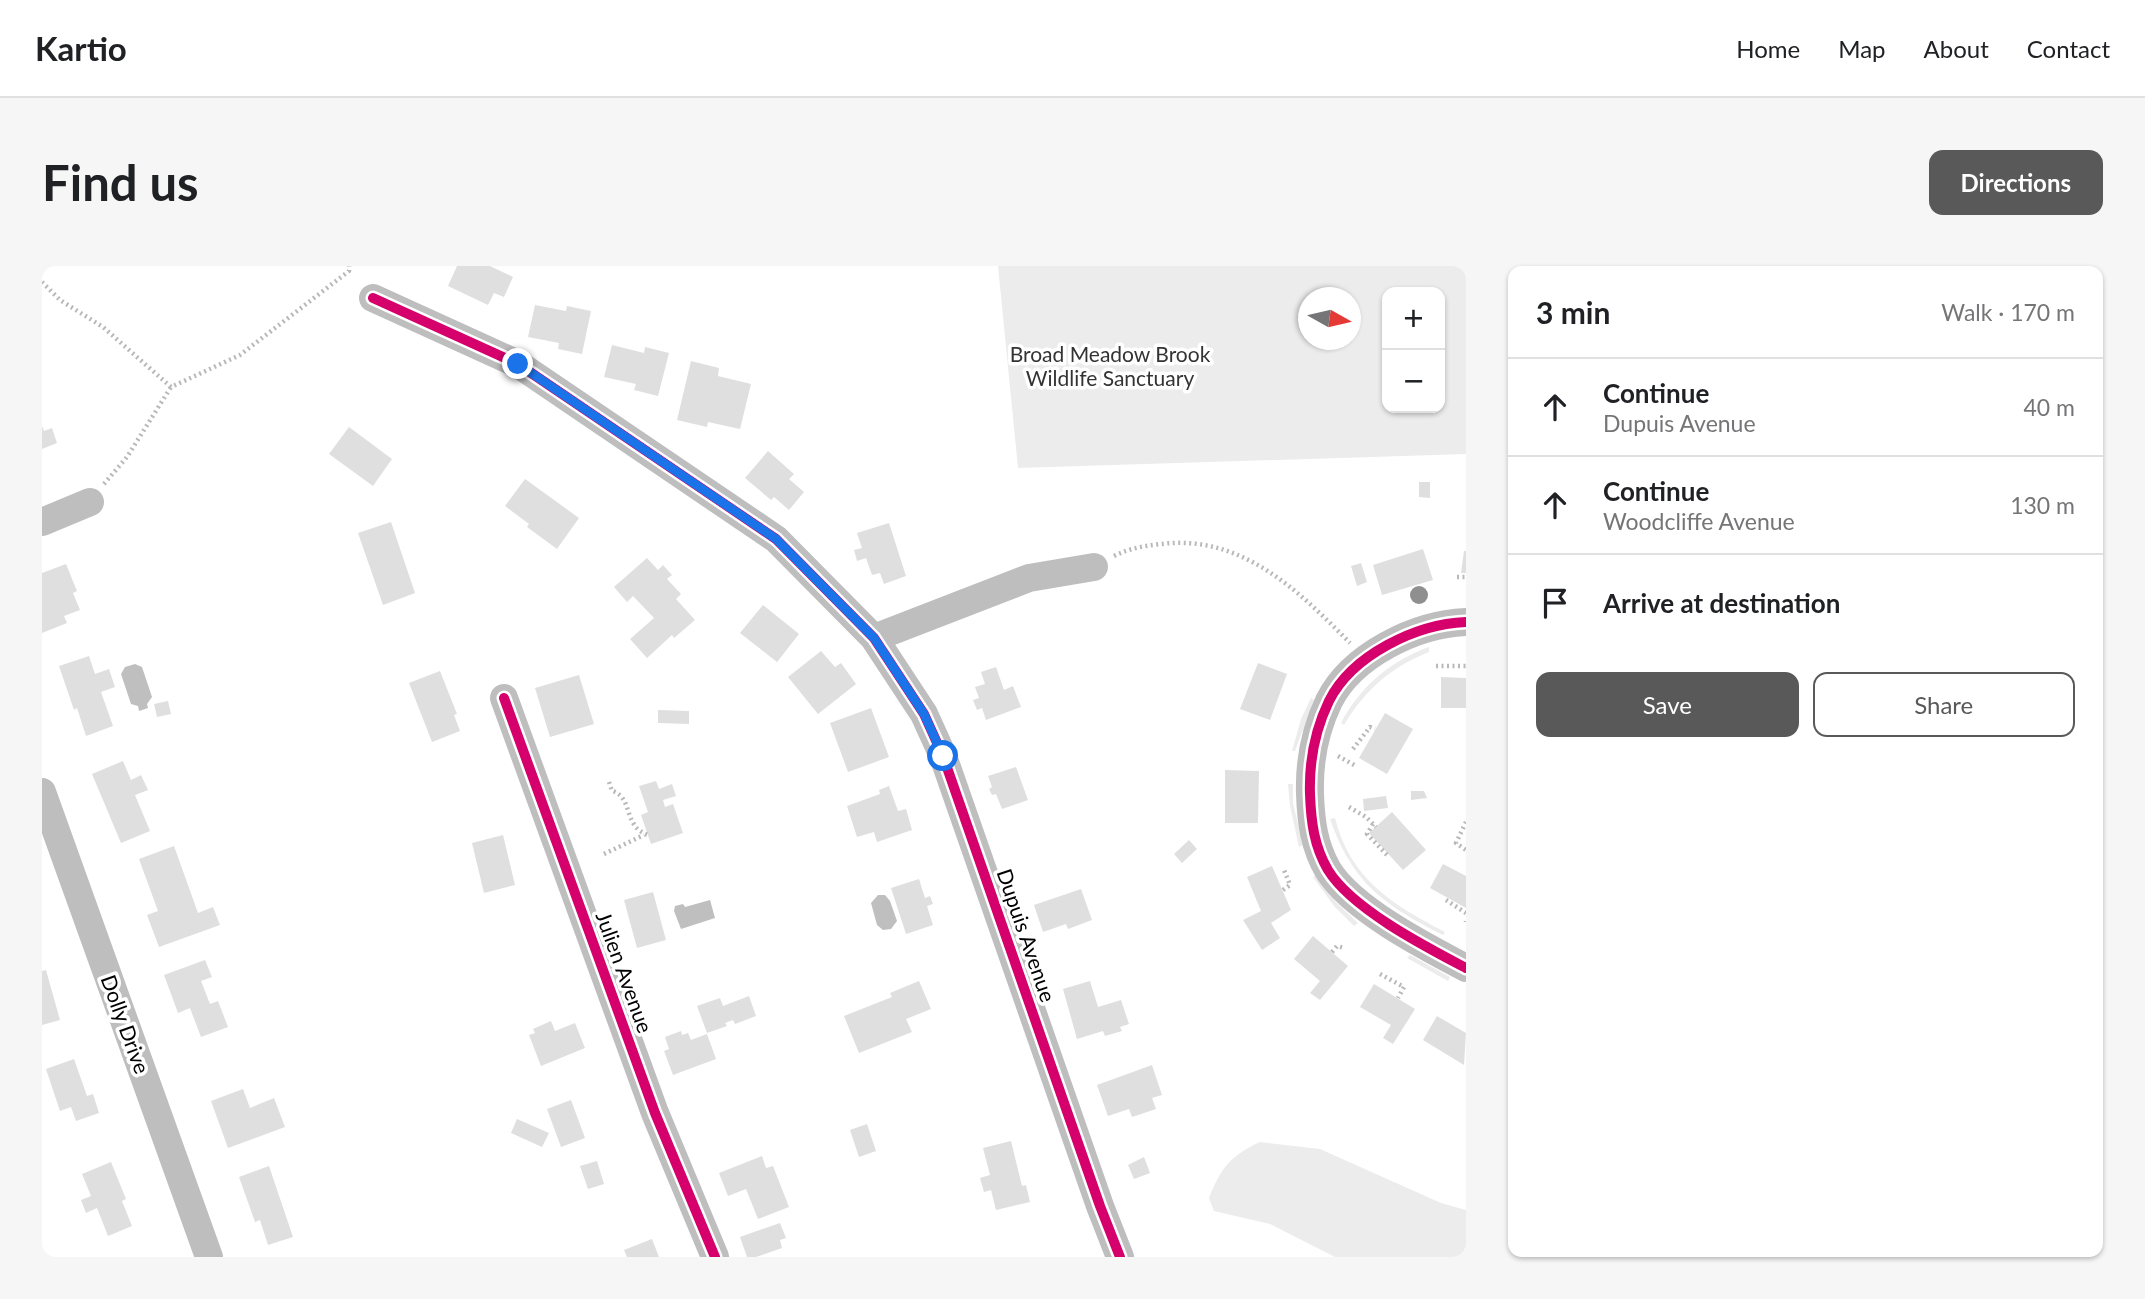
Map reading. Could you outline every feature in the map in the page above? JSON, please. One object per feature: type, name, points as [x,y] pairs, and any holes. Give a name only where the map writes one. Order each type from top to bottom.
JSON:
[{"type":"street","name":"Dupuis Avenue","points":[[373,298],[518,364],[776,539],[874,638],[924,714],[943,756],[1120,1257]]},
{"type":"street","points":[[42,522],[90,502]]},
{"type":"street","points":[[874,638],[1029,578],[1094,567]]},
{"type":"street","points":[[1466,622],[1434,626],[1393,641],[1365,660],[1341,684],[1330,700],[1318,731],[1310,783],[1314,836],[1329,872],[1342,888],[1405,934],[1466,968]]},
{"type":"street","name":"Julien Avenue","points":[[505,698],[655,1113],[715,1257]]},
{"type":"street","name":"Dolly Drive","points":[[42,792],[209,1257]]},
{"type":"path","points":[[90,502],[127,457],[171,387],[240,355],[349,271],[349,266]]},
{"type":"path","points":[[42,282],[61,300],[103,327],[171,387]]},
{"type":"path","points":[[1094,567],[1128,548],[1181,541],[1216,546],[1255,562],[1294,590],[1351,643]]},
{"type":"path","points":[[1457,577],[1466,577]]},
{"type":"path","points":[[1436,666],[1466,666]]},
{"type":"path","points":[[1353,749],[1370,726],[1375,729]]},
{"type":"path","points":[[1337,756],[1356,766]]},
{"type":"path","points":[[604,854],[647,835],[636,828],[629,818],[625,801],[620,793],[612,791],[609,782]]},
{"type":"path","points":[[1349,807],[1375,825],[1367,834],[1389,857]]},
{"type":"path","points":[[1466,822],[1456,843],[1466,850]]},
{"type":"path","points":[[1283,890],[1290,886],[1284,870]]},
{"type":"path","points":[[1446,900],[1466,913]]},
{"type":"path","points":[[1332,953],[1337,946],[1343,948]]},
{"type":"path","points":[[1380,974],[1404,987],[1398,998]]},
{"type":"green space","name":"Broad Meadow Brook Wildlife Sanctuary","points":[[998,266],[1466,266],[1466,454],[1018,468]]},
{"type":"green space","points":[[1429,647],[1429,652],[1391,672],[1380,681],[1344,725],[1341,723],[1357,698],[1378,677],[1401,660]]},
{"type":"green space","points":[[1311,698],[1314,700],[1295,751],[1292,751],[1301,719]]},
{"type":"green space","points":[[1288,784],[1293,784],[1293,803],[1303,845],[1299,847],[1290,806]]},
{"type":"green space","points":[[1335,818],[1351,858],[1363,874],[1391,900],[1445,932],[1443,935],[1387,902],[1360,876],[1339,841],[1330,819]]},
{"type":"green space","points":[[1316,875],[1336,902],[1358,923],[1354,926],[1334,906],[1313,877]]},
{"type":"green space","points":[[1410,955],[1450,977],[1448,981],[1407,958]]},
{"type":"green space","points":[[1260,1142],[1320,1149],[1441,1203],[1466,1210],[1466,1257],[1335,1257],[1270,1224],[1214,1211],[1209,1198],[1222,1171],[1241,1152]]},
{"type":"shaded area","points":[[135,664],[142,667],[152,697],[147,704],[148,708],[139,711],[138,706],[131,704],[121,674],[125,667]]},
{"type":"shaded area","points":[[878,895],[885,895],[890,901],[897,921],[891,929],[883,930],[877,925],[871,903]]},
{"type":"shaded area","points":[[710,900],[715,918],[681,929],[674,911],[675,906],[683,904],[685,907]]},
{"type":"building","points":[[457,266],[490,266],[513,277],[504,297],[494,293],[488,305],[448,286]]},
{"type":"building","points":[[535,305],[566,311],[567,306],[591,311],[582,354],[558,349],[559,343],[528,337]]},
{"type":"building","points":[[612,345],[644,353],[645,347],[669,353],[658,396],[634,390],[636,384],[604,377]]},
{"type":"building","points":[[691,361],[719,368],[718,376],[751,384],[740,429],[708,422],[707,427],[677,420]]},
{"type":"building","points":[[42,426],[44,431],[52,428],[57,443],[42,449]]},
{"type":"building","points":[[349,427],[392,459],[373,486],[329,454]]},
{"type":"building","points":[[768,451],[794,474],[789,479],[804,492],[789,510],[774,497],[771,500],[745,478]]},
{"type":"building","points":[[525,479],[579,518],[557,549],[527,527],[529,524],[505,506]]},
{"type":"building","points":[[1419,482],[1430,482],[1430,498],[1419,497]]},
{"type":"building","points":[[391,522],[415,593],[383,605],[358,533]]},
{"type":"building","points":[[889,523],[906,576],[884,584],[880,573],[872,575],[866,558],[857,561],[854,550],[862,548],[857,533]]},
{"type":"building","points":[[1423,549],[1433,580],[1382,595],[1373,565]]},
{"type":"building","points":[[1464,551],[1466,573],[1461,573]]},
{"type":"building","points":[[647,558],[658,570],[663,565],[672,575],[667,579],[681,594],[676,599],[695,620],[674,638],[672,635],[647,658],[630,639],[654,618],[633,596],[627,602],[614,587]]},
{"type":"building","points":[[1361,563],[1367,582],[1357,586],[1351,566]]},
{"type":"building","points":[[66,564],[77,591],[73,593],[80,610],[64,616],[67,623],[42,633],[42,573]]},
{"type":"building","points":[[763,605],[799,634],[777,662],[740,633]]},
{"type":"building","points":[[821,651],[835,667],[841,663],[856,684],[818,714],[788,677]]},
{"type":"building","points":[[89,656],[95,674],[109,669],[115,687],[101,692],[113,726],[86,736],[59,666]]},
{"type":"building","points":[[1258,663],[1287,674],[1270,720],[1240,709]]},
{"type":"building","points":[[996,667],[1004,690],[1013,686],[1021,707],[986,720],[982,708],[977,710],[973,700],[979,698],[975,687],[985,684],[981,672]]},
{"type":"building","points":[[440,671],[457,714],[454,715],[460,731],[432,742],[409,683]]},
{"type":"building","points":[[579,675],[594,724],[550,737],[535,688]]},
{"type":"building","points":[[1441,677],[1466,678],[1466,708],[1441,708]]},
{"type":"building","points":[[168,701],[171,714],[157,717],[154,704]]},
{"type":"building","points":[[871,708],[889,757],[848,772],[830,723]]},
{"type":"building","points":[[658,710],[689,711],[689,724],[658,723]]},
{"type":"building","points":[[1385,713],[1413,729],[1387,774],[1359,758]]},
{"type":"building","points":[[123,761],[131,780],[141,775],[148,790],[135,795],[150,831],[121,843],[92,774]]},
{"type":"building","points":[[1016,767],[1028,800],[1002,809],[996,794],[992,795],[989,789],[992,787],[988,776]]},
{"type":"building","points":[[1225,770],[1259,771],[1258,823],[1225,823]]},
{"type":"building","points":[[656,781],[659,789],[672,784],[676,796],[663,800],[665,807],[673,804],[683,833],[651,844],[641,815],[648,812],[639,786]]},
{"type":"building","points":[[889,786],[898,811],[906,809],[912,830],[877,842],[874,832],[857,837],[847,806],[880,794],[879,790]]},
{"type":"building","points":[[1411,791],[1424,791],[1427,798],[1411,800]]},
{"type":"building","points":[[1386,796],[1388,808],[1364,811],[1363,799]]},
{"type":"building","points":[[1392,812],[1426,850],[1403,870],[1369,833]]},
{"type":"building","points":[[503,835],[515,885],[484,893],[472,843]]},
{"type":"building","points":[[1189,840],[1197,849],[1182,863],[1174,854]]},
{"type":"building","points":[[174,846],[198,913],[213,907],[220,925],[159,947],[147,915],[158,911],[139,859]]},
{"type":"building","points":[[1443,864],[1466,876],[1466,908],[1430,888]]},
{"type":"building","points":[[1272,866],[1291,910],[1271,923],[1280,938],[1262,950],[1243,920],[1261,911],[1247,877]]},
{"type":"building","points":[[919,879],[925,898],[930,896],[933,904],[927,906],[933,925],[906,934],[891,888]]},
{"type":"building","points":[[1081,889],[1092,920],[1068,929],[1066,924],[1043,932],[1034,905]]},
{"type":"building","points":[[653,892],[666,940],[637,948],[624,900]]},
{"type":"building","points":[[1313,936],[1348,966],[1320,1000],[1310,993],[1320,981],[1294,959]]},
{"type":"building","points":[[205,960],[212,977],[201,981],[210,1004],[218,1001],[228,1027],[201,1037],[190,1008],[178,1013],[164,975]]},
{"type":"building","points":[[46,970],[60,1020],[42,1025],[42,971]]},
{"type":"building","points":[[919,981],[931,1009],[906,1019],[912,1032],[859,1053],[844,1016],[892,997],[890,993]]},
{"type":"building","points":[[1090,981],[1098,1007],[1121,1000],[1129,1024],[1120,1027],[1122,1031],[1105,1036],[1103,1031],[1077,1039],[1063,989]]},
{"type":"building","points":[[1374,984],[1415,1009],[1393,1044],[1383,1038],[1391,1025],[1360,1007]]},
{"type":"building","points":[[749,996],[756,1016],[735,1024],[733,1020],[725,1023],[727,1026],[707,1033],[697,1006],[720,998],[723,1006]]},
{"type":"building","points":[[1437,1016],[1466,1033],[1464,1065],[1423,1040]]},
{"type":"building","points":[[551,1021],[555,1031],[575,1023],[585,1048],[541,1066],[529,1035],[535,1033],[533,1029]]},
{"type":"building","points":[[681,1031],[682,1035],[688,1033],[691,1040],[707,1034],[716,1059],[673,1075],[664,1051],[669,1049],[665,1037]]},
{"type":"building","points":[[74,1059],[87,1096],[93,1094],[99,1113],[76,1121],[71,1107],[60,1111],[46,1069]]},
{"type":"building","points":[[1152,1065],[1162,1095],[1152,1098],[1156,1109],[1132,1117],[1129,1109],[1108,1116],[1097,1085]]},
{"type":"building","points":[[243,1089],[250,1108],[274,1098],[285,1127],[228,1148],[211,1101]]},
{"type":"building","points":[[571,1100],[585,1138],[561,1147],[547,1109]]},
{"type":"building","points":[[517,1119],[549,1133],[542,1147],[511,1133]]},
{"type":"building","points":[[867,1124],[876,1151],[859,1157],[850,1130]]},
{"type":"building","points":[[1011,1141],[1022,1186],[1026,1185],[1030,1202],[996,1210],[991,1190],[984,1192],[980,1178],[990,1175],[983,1148]]},
{"type":"building","points":[[762,1156],[766,1168],[773,1166],[789,1207],[758,1219],[746,1189],[728,1196],[719,1173]]},
{"type":"building","points":[[1144,1157],[1150,1173],[1134,1179],[1128,1165]]},
{"type":"building","points":[[597,1161],[604,1184],[588,1189],[580,1166]]},
{"type":"building","points":[[111,1162],[126,1199],[122,1201],[132,1226],[108,1236],[97,1208],[86,1213],[81,1200],[91,1196],[82,1174]]},
{"type":"building","points":[[269,1166],[293,1237],[268,1245],[260,1220],[255,1222],[239,1177]]},
{"type":"building","points":[[780,1223],[786,1238],[780,1240],[782,1248],[756,1257],[747,1257],[740,1237]]},
{"type":"building","points":[[652,1239],[659,1257],[627,1257],[624,1250]]},
{"type":"cycle path","points":[[373,298],[518,364],[776,539],[874,638],[924,714],[943,756],[1120,1257]]},
{"type":"cycle path","points":[[1466,622],[1427,629],[1387,645],[1369,656],[1339,684],[1320,723],[1310,782],[1311,814],[1316,843],[1323,861],[1339,885],[1391,926],[1466,968]]},
{"type":"cycle path","points":[[504,698],[655,1113],[715,1257]]},
{"type":"route","points":[[518,364],[776,539],[874,638],[924,714],[943,756]]}]
